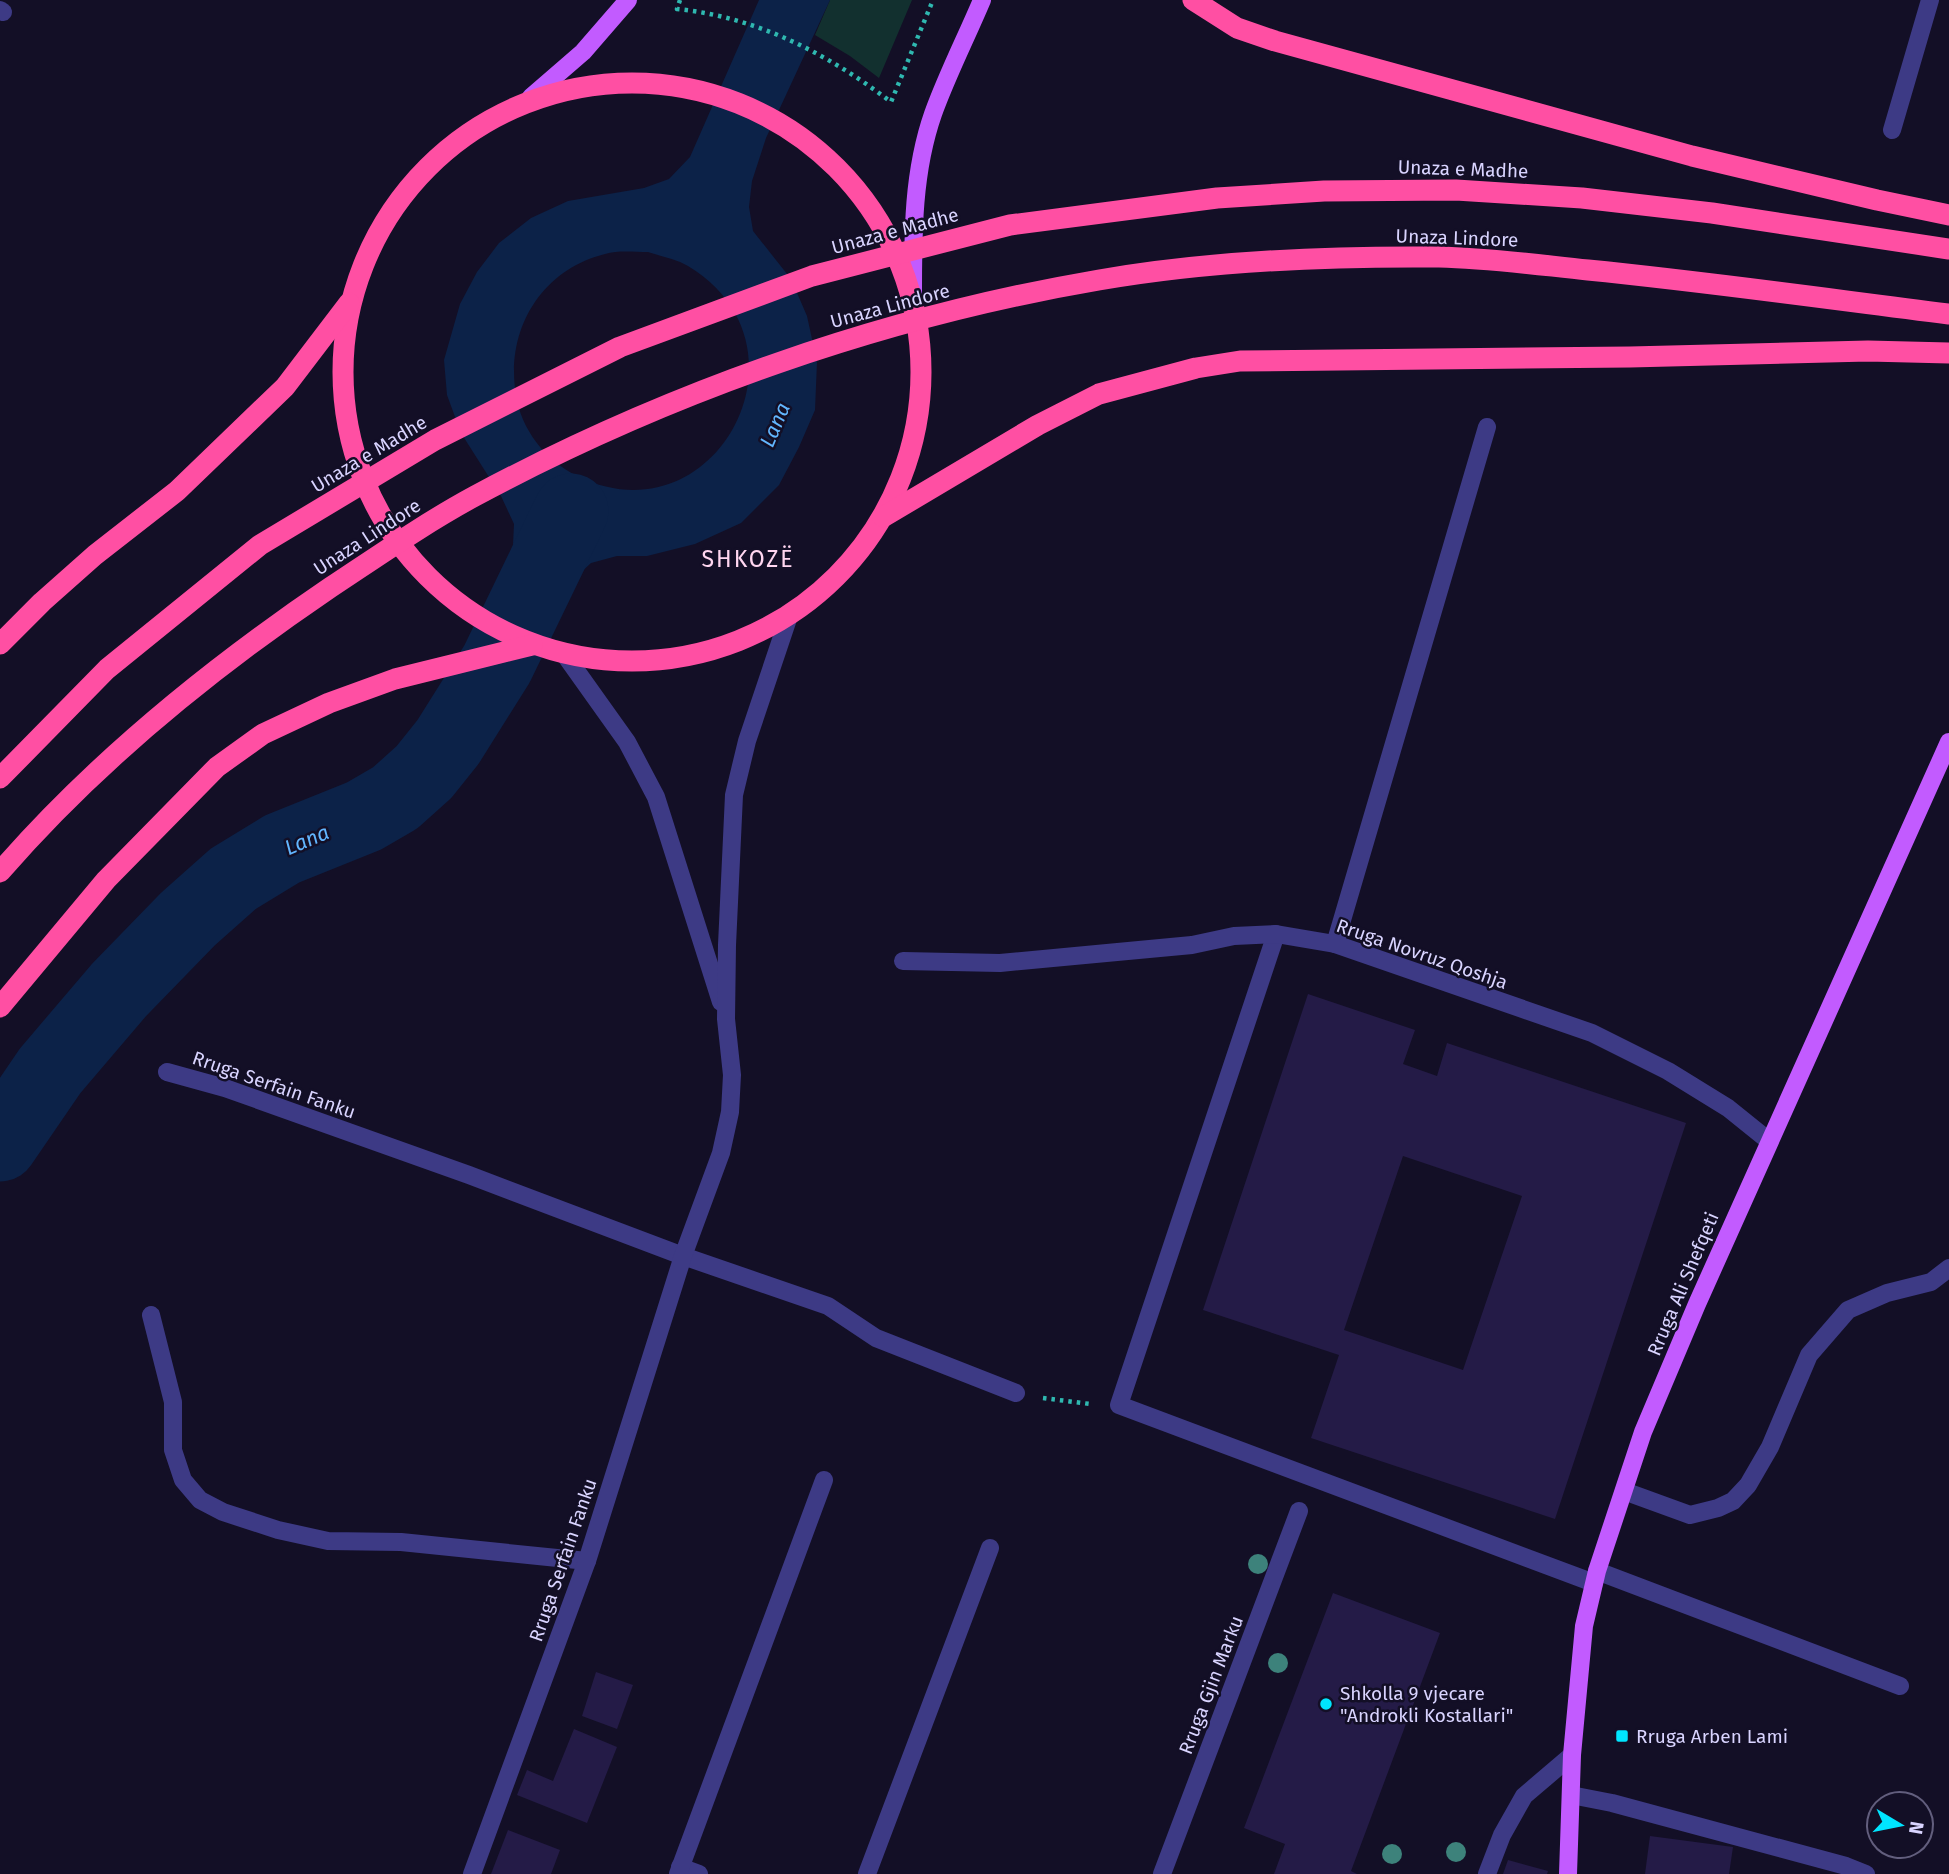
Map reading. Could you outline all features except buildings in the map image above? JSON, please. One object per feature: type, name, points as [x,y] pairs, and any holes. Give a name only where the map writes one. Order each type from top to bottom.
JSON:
[{"type":"highway","points":[[1193,0],[1237,28],[1275,41],[1692,156],[1949,215]]},
{"type":"highway","points":[[635,80],[711,92],[782,123],[842,171],[886,231],[913,300],[922,374],[911,448],[883,517],[838,576],[789,616],[712,651],[638,662],[565,655],[532,645],[467,611],[435,586],[386,526],[354,455],[342,378],[351,301],[379,229],[426,167],[487,120],[531,97],[594,83],[635,80]]},
{"type":"highway","name":"Unaza e Madhe","points":[[0,778],[107,669],[260,545],[435,440],[620,347],[812,276],[1010,225],[1278,192],[1382,190],[1520,193],[1712,213],[1949,249]]},
{"type":"highway","name":"Unaza Lindore","points":[[0,872],[35,833],[154,718],[287,617],[424,525],[484,491],[632,418],[870,333],[1065,286],[1112,278],[1209,266],[1380,258],[1469,259],[1640,275],[1949,314]]},
{"type":"highway","points":[[0,645],[42,602],[86,563],[177,491],[285,387],[351,301]]},
{"type":"highway","points":[[883,517],[1038,425],[1099,394],[1196,368],[1240,361],[1630,357],[1868,351],[1949,353]]},
{"type":"highway","points":[[0,1007],[106,880],[217,767],[263,734],[329,703],[395,679],[532,645]]},
{"type":"main road","points":[[531,97],[583,52],[628,0]]},
{"type":"main road","points":[[913,300],[913,218],[923,157],[933,116],[982,0]]},
{"type":"main road","name":"Rruga Ali Shefqeti","points":[[1568,1874],[1572,1755],[1584,1626],[1595,1577],[1657,1400],[1769,1141],[1949,742]]},
{"type":"street","points":[[1892,131],[1930,0]]},
{"type":"street","points":[[1335,944],[1487,427]]},
{"type":"street","name":"Rruga Serfain Fanku","points":[[472,1874],[587,1561],[683,1256],[721,1153],[730,1112],[732,1075],[726,1019],[734,795],[747,741],[789,616]]},
{"type":"street","name":"Rruga Serfain Fanku","points":[[565,655],[627,742],[656,797],[726,1019]]},
{"type":"street","points":[[1276,934],[1119,1405],[1900,1686]]},
{"type":"street","name":"Rruga Novruz Qoshja","points":[[903,961],[1000,962],[1192,945],[1234,936],[1276,934],[1335,944],[1592,1034],[1668,1071],[1728,1108],[1769,1141]]},
{"type":"street","name":"Rruga Serfain Fanku","points":[[167,1072],[225,1088],[469,1175],[683,1256]]},
{"type":"street","points":[[683,1256],[828,1306],[876,1338],[1016,1393]]},
{"type":"street","points":[[1624,1491],[1690,1515],[1733,1501],[1748,1485],[1770,1447],[1809,1356],[1848,1310],[1886,1293],[1931,1282],[1949,1268]]},
{"type":"street","points":[[151,1315],[173,1402],[173,1450],[183,1480],[200,1500],[223,1512],[278,1530],[328,1541],[401,1542],[587,1561]]},
{"type":"street","points":[[699,1874],[679,1870],[824,1480]]},
{"type":"street","name":"Rruga Gjin Marku","points":[[1162,1874],[1298,1511]]},
{"type":"street","points":[[867,1874],[990,1548]]},
{"type":"street","points":[[1487,1874],[1502,1835],[1524,1796],[1572,1755]]},
{"type":"street","points":[[1572,1795],[1612,1803],[1846,1866],[1866,1874]]},
{"type":"path","points":[[680,0],[677,9],[705,12],[758,26],[834,62],[891,102],[933,0]]},
{"type":"path","points":[[1016,1393],[1078,1404],[1119,1405]]},
{"type":"green space","points":[[830,0],[912,0],[879,78],[815,35]]},
{"type":"water","points":[[759,0],[830,0],[766,138],[752,181],[749,207],[753,231],[791,279],[807,316],[817,362],[815,410],[799,447],[779,485],[741,523],[695,544],[647,556],[617,556],[591,563],[576,577],[559,602],[502,577],[513,545],[514,524],[501,496],[461,433],[447,395],[444,360],[460,304],[477,272],[499,243],[531,218],[568,201],[644,188],[669,179],[690,157]],"holes":[[[648,252],[688,266],[727,301],[746,342],[748,386],[734,426],[708,461],[671,483],[627,490],[577,476],[555,461],[536,442],[523,420],[516,395],[516,348],[522,326],[532,306],[563,274],[582,262],[610,253]]]},
{"type":"waterway","name":"Lana","points":[[0,1144],[50,1071],[119,990],[188,919],[233,879],[282,849],[364,816],[395,798],[424,772],[448,742],[497,664],[571,511]]},
{"type":"place","name":"Shkolla 9 vjecare \"Androkli Kostallari\"","points":[[1326,1704]]},
{"type":"place","name":"Rruga Arben Lami","points":[[1622,1736]]},
{"type":"district","name":"SHKOZË","points":[[748,559]]}]
